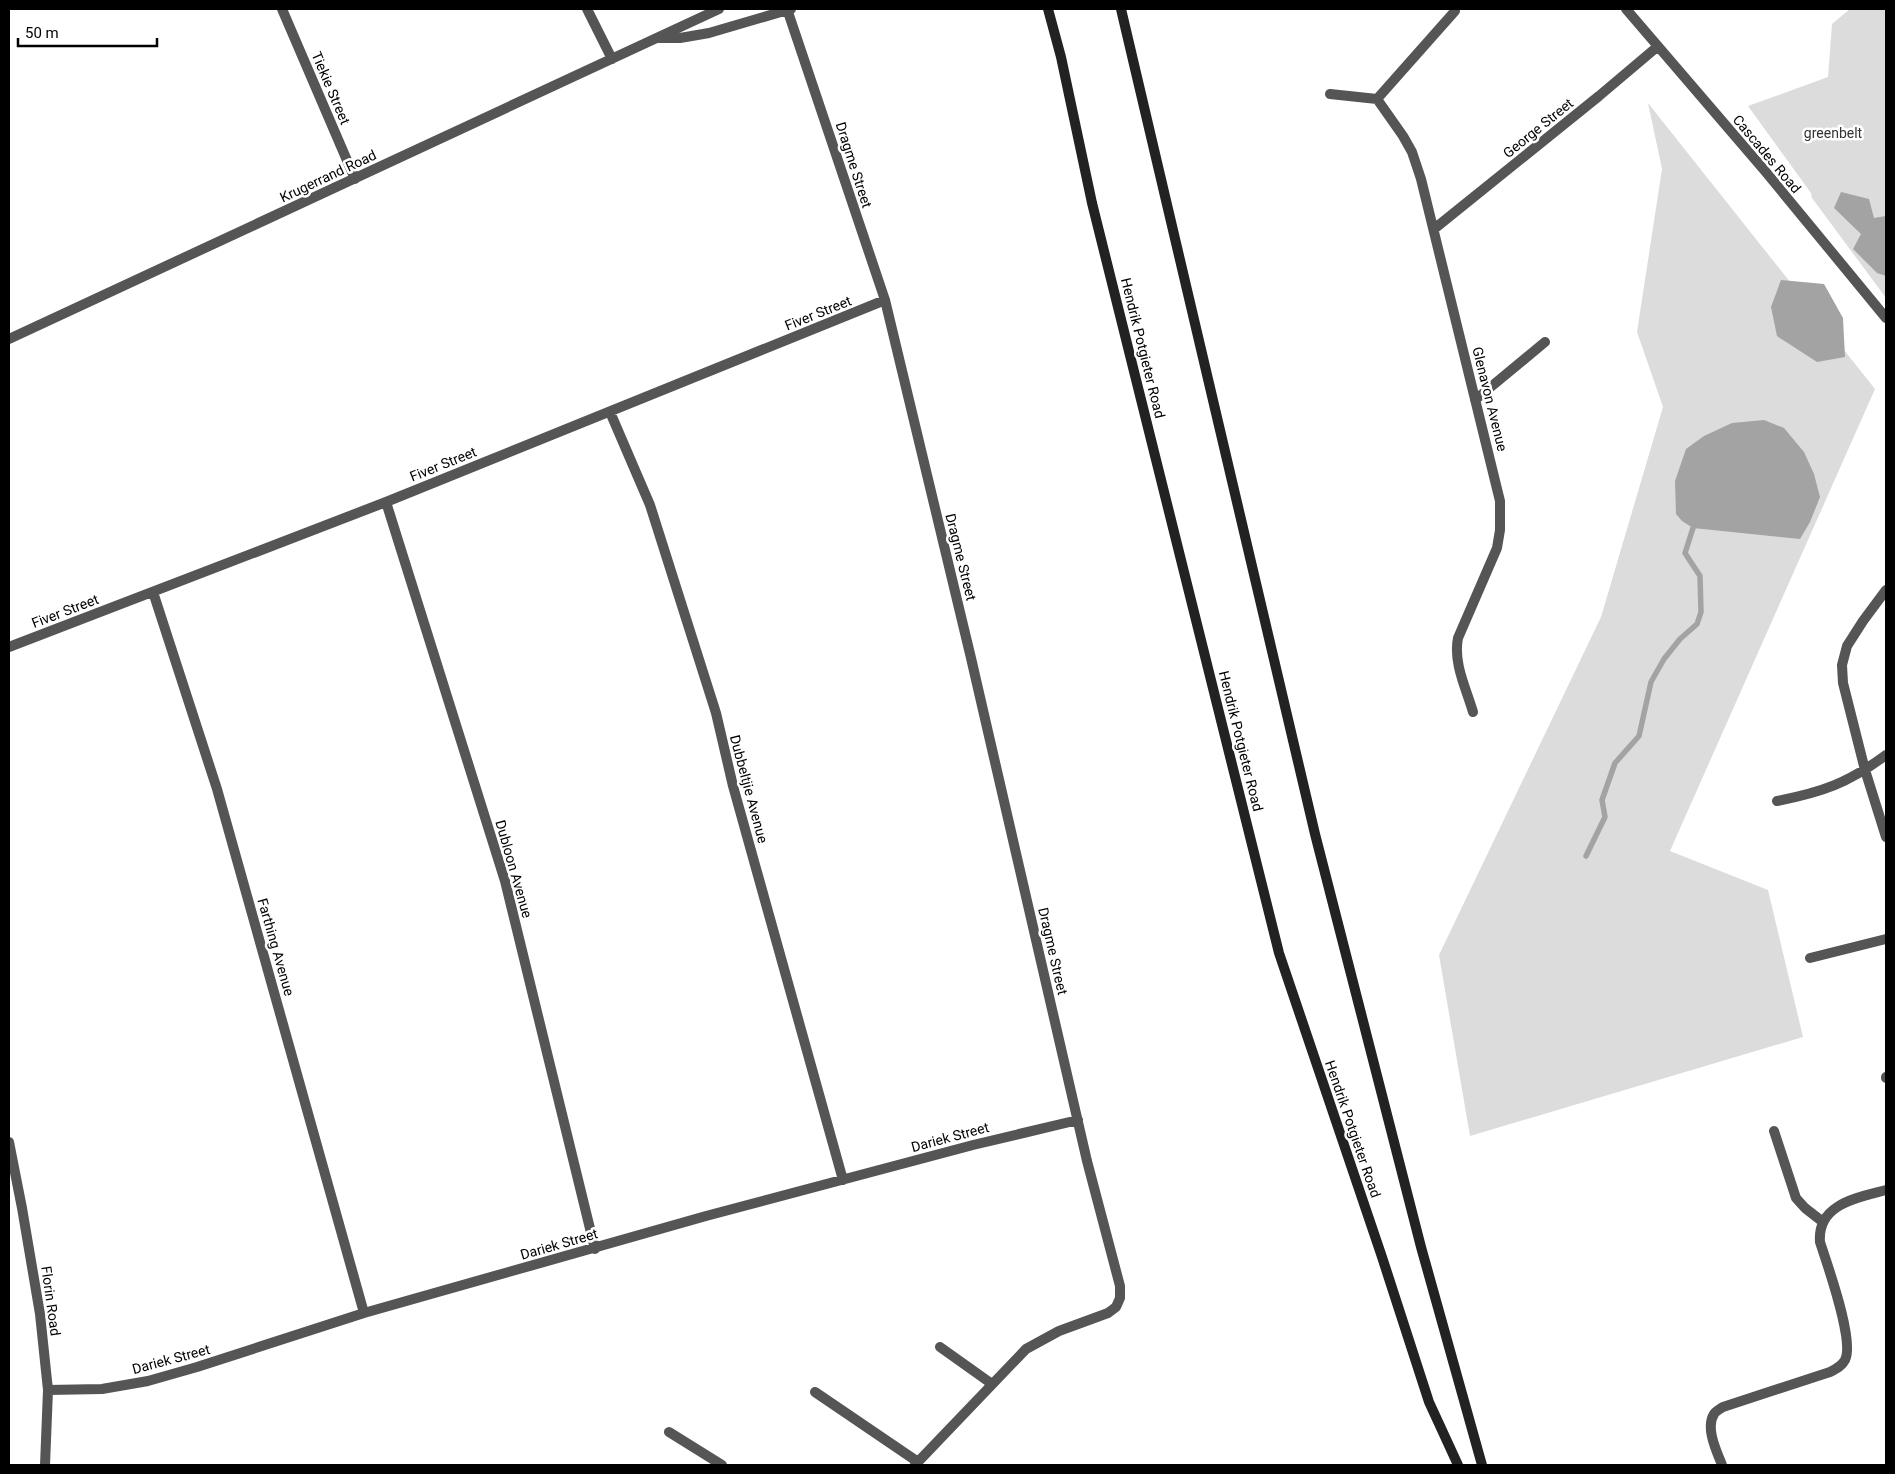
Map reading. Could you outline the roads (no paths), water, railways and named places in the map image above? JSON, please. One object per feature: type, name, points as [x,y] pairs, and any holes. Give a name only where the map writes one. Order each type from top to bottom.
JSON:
[{"type":"main road","name":"Hendrik Potgieter Road","points":[[1048,9],[1061,57],[1092,203],[1279,953],[1382,1257],[1428,1402],[1458,1465]]},
{"type":"main road","points":[[1121,9],[1315,834],[1422,1247],[1482,1465]]},
{"type":"street","name":"Tiekie Street","points":[[282,9],[355,179]]},
{"type":"street","points":[[587,9],[612,59]]},
{"type":"street","name":"Krugerrand Road","points":[[9,339],[718,9]]},
{"type":"street","name":"Krugerrand Road","points":[[658,38],[680,38],[709,33],[789,9]]},
{"type":"street","name":"Dragme Street","points":[[789,9],[885,300],[969,649],[1078,1120],[1120,1286],[1120,1298],[1116,1307],[1108,1313],[1059,1332],[1026,1349],[992,1384]]},
{"type":"street","name":"Cascades Road","points":[[1626,9],[1765,171],[1886,318]]},
{"type":"street","points":[[1330,94],[1377,98],[1454,11]]},
{"type":"street","name":"George Street","points":[[1434,228],[1599,96],[1657,46]]},
{"type":"street","name":"Glenavon Avenue","points":[[1377,98],[1404,136],[1412,152],[1434,228],[1500,501],[1500,530],[1497,548],[1458,638],[1456,648],[1456,658],[1473,712]]},
{"type":"street","name":"Fiver Street","points":[[9,647],[386,502],[885,300]]},
{"type":"street","points":[[1475,400],[1545,342]]},
{"type":"street","name":"Dubbeltjie Avenue","points":[[610,412],[650,505],[716,713],[732,786],[843,1180]]},
{"type":"street","name":"Dubloon Avenue","points":[[386,502],[505,881],[595,1249]]},
{"type":"street","points":[[1886,590],[1847,646],[1842,665],[1843,683],[1865,770],[1886,837]]},
{"type":"street","name":"Farthing Avenue","points":[[153,592],[217,789],[364,1313]]},
{"type":"street","points":[[1777,802],[1805,796],[1834,786],[1865,770],[1886,755]]},
{"type":"street","points":[[1810,958],[1886,939]]},
{"type":"street","name":"Dariek Street","points":[[48,1390],[102,1389],[148,1381],[197,1368],[364,1313],[706,1216],[973,1145],[1078,1120]]},
{"type":"street","points":[[1774,1131],[1796,1198],[1823,1222]]},
{"type":"street","name":"Florin Road","points":[[9,1142],[40,1314],[48,1390],[45,1465]]},
{"type":"street","points":[[1722,1465],[1711,1429],[1714,1413],[1723,1407],[1830,1372],[1840,1367],[1846,1359],[1846,1330],[1820,1242],[1819,1231],[1830,1212],[1838,1206],[1886,1190]]},
{"type":"street","points":[[815,1392],[916,1464],[992,1384],[940,1348]]},
{"type":"street","points":[[669,1432],[722,1465]]},
{"type":"waterway","points":[[1586,856],[1605,817],[1602,800],[1615,763],[1639,736],[1651,682],[1664,659],[1680,639],[1697,624],[1701,612],[1700,576],[1685,553],[1693,528]]},
{"type":"park label","name":"greenbelt","points":[[1833,133]]}]
